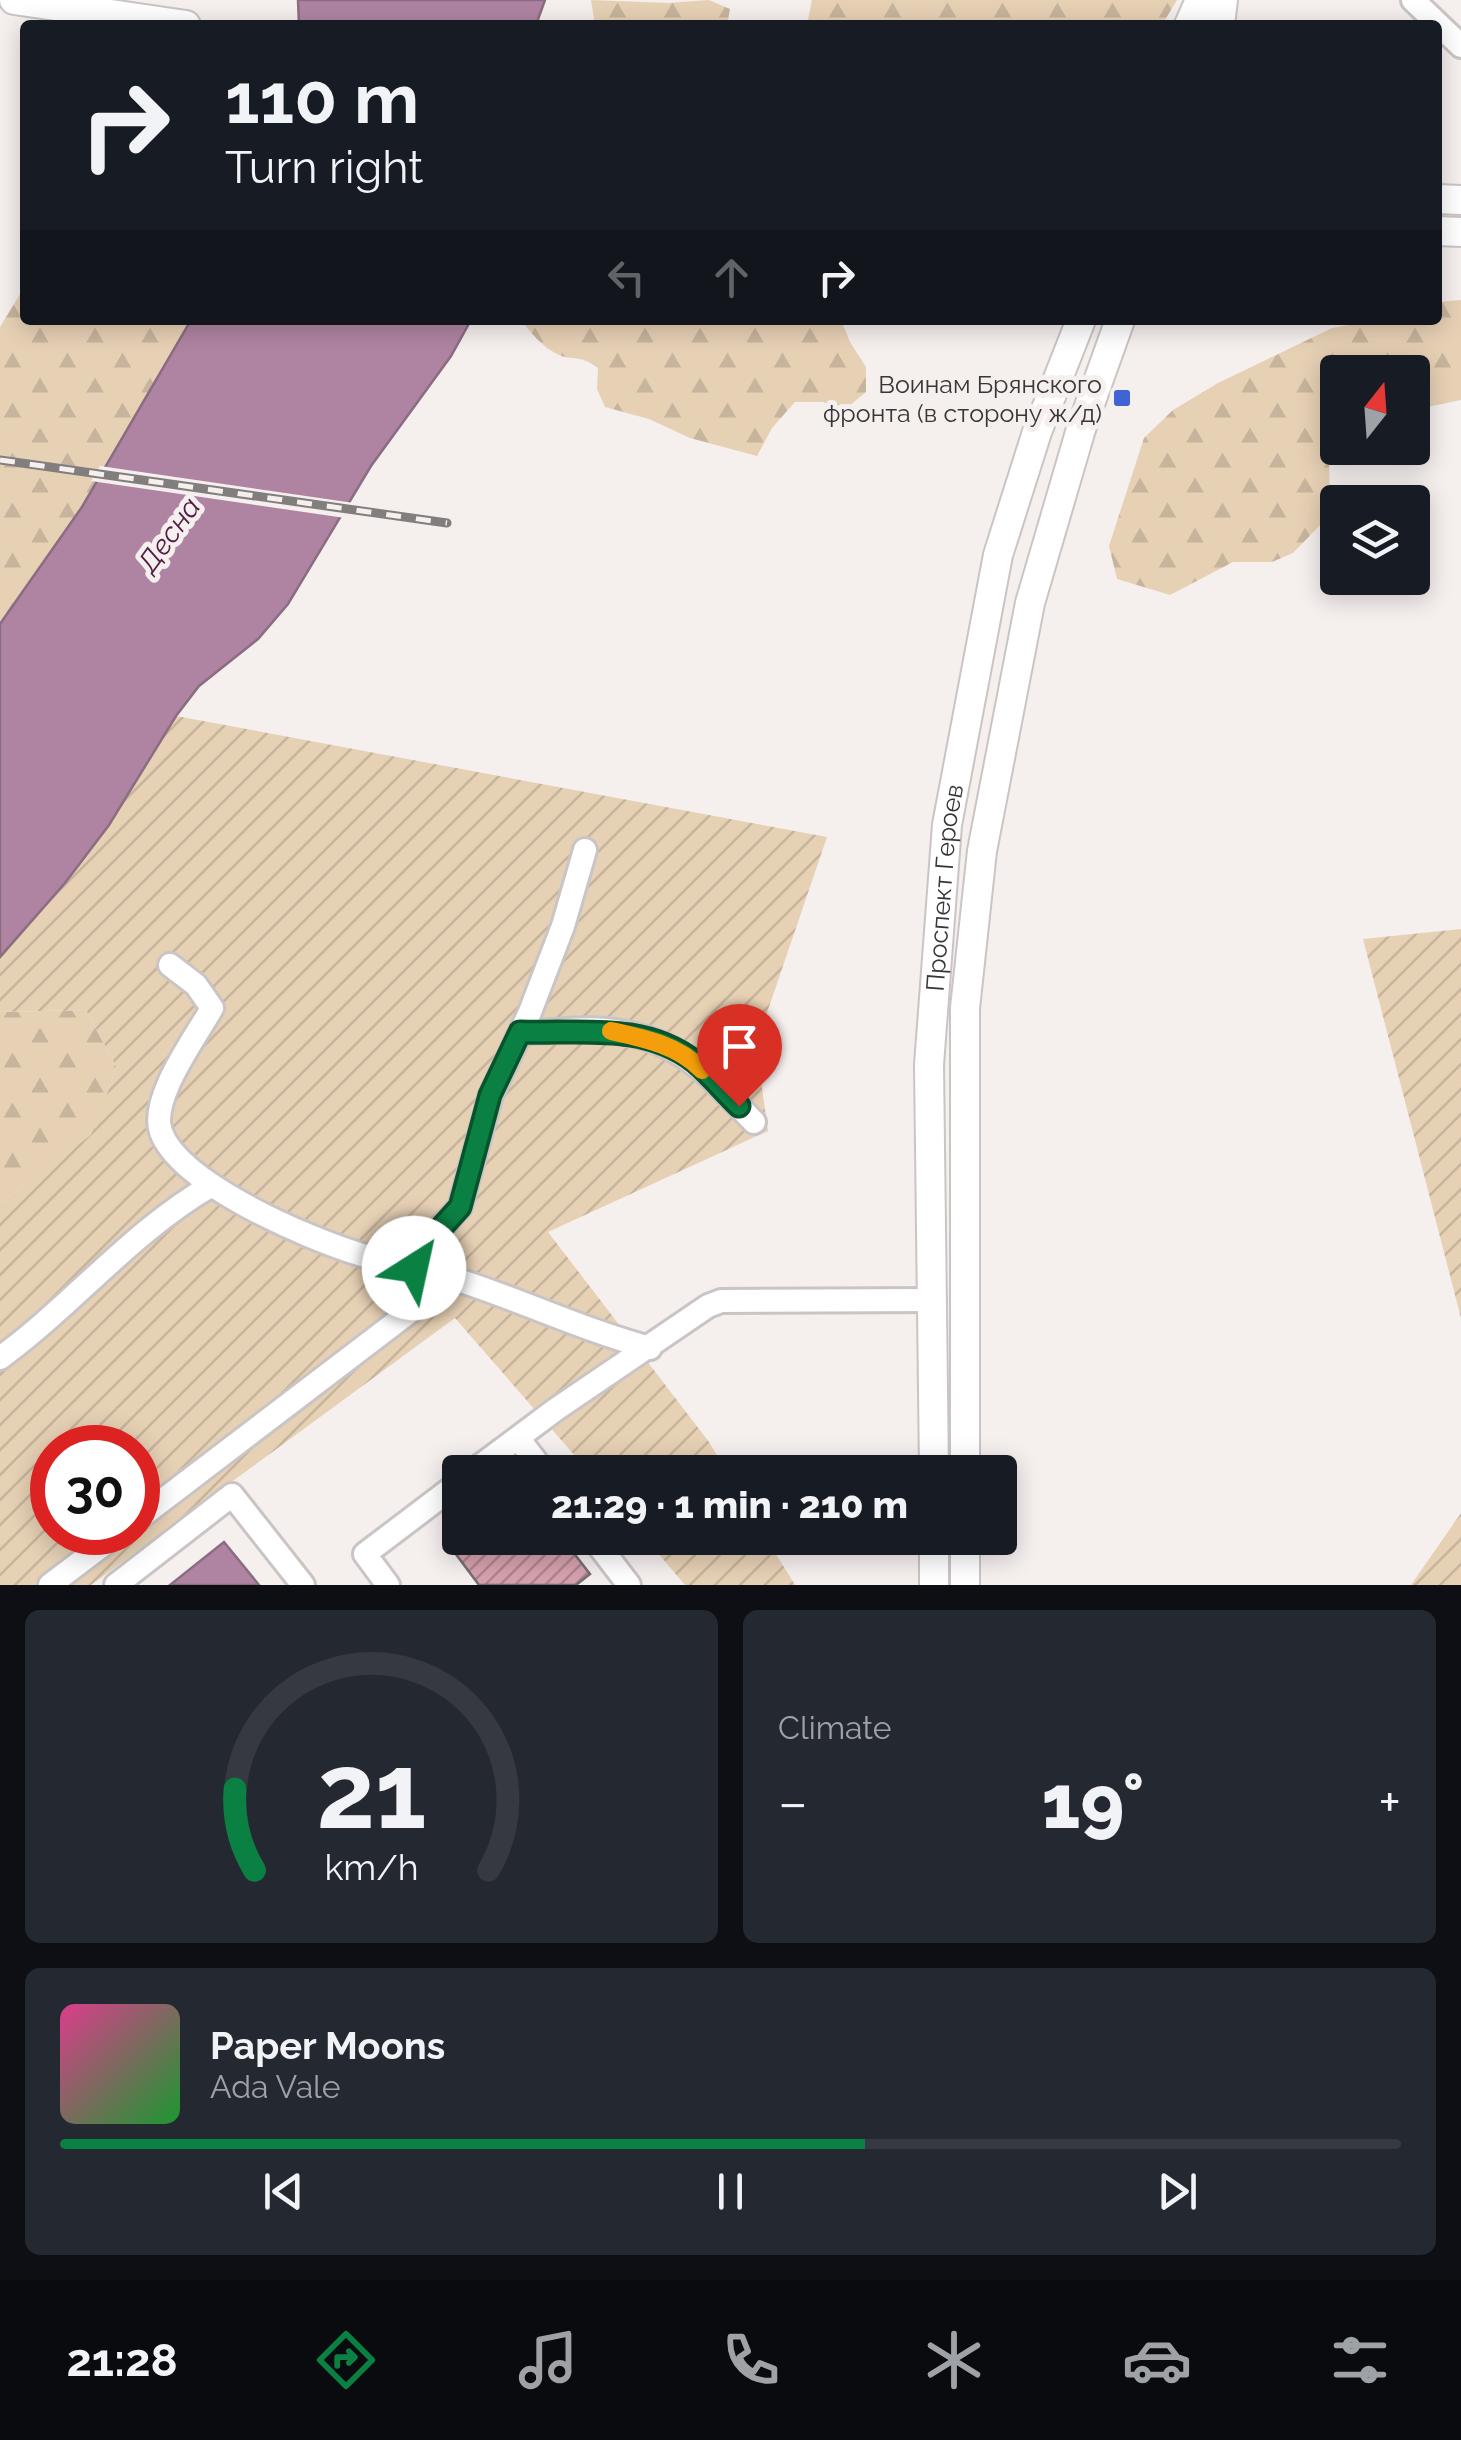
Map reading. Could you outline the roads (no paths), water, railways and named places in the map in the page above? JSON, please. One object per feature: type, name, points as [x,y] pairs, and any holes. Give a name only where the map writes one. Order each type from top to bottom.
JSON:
[{"type":"main road","points":[[14,0],[152,20]]},
{"type":"main road","points":[[0,14],[39,20]]},
{"type":"main road","name":"Проспект Героев","points":[[934,1455],[929,1065],[947,825],[998,555],[1037,432],[1079,325]]},
{"type":"main road","name":"Проспект Героев","points":[[965,1455],[966,1008],[982,851],[1030,603],[1081,429],[1118,325]]},
{"type":"main road","points":[[934,1555],[934,1585]]},
{"type":"main road","points":[[965,1555],[965,1585]]},
{"type":"street","points":[[1413,0],[1434,20]]},
{"type":"street","points":[[1442,28],[1461,46]]},
{"type":"street","points":[[414,1268],[460,1207],[490,1095],[563,926],[585,850]]},
{"type":"street","points":[[170,964],[196,985],[212,1008],[162,1096],[160,1129],[175,1157],[212,1185],[300,1234],[454,1278],[609,1337],[650,1348]]},
{"type":"street","points":[[520,1032],[606,1030],[653,1040],[693,1060],[754,1122]]},
{"type":"street","points":[[0,1358],[133,1240],[180,1203],[212,1185]]},
{"type":"street","points":[[160,1502],[454,1278]]},
{"type":"street","points":[[495,1455],[555,1410],[721,1301],[934,1300]]},
{"type":"street","points":[[518,1438],[531,1455]]},
{"type":"street","points":[[116,1585],[232,1495],[303,1585]]},
{"type":"street","points":[[388,1585],[365,1554],[442,1496]]},
{"type":"street","points":[[50,1585],[90,1555]]},
{"type":"street","points":[[606,1555],[629,1585]]},
{"type":"water","points":[[298,0],[545,0],[538,20],[299,20]]},
{"type":"water","name":"Десна","points":[[188,325],[468,325],[451,356],[371,466],[288,604],[258,639],[199,686],[176,716],[109,825],[65,883],[0,957],[0,624],[82,507]]},
{"type":"water","points":[[224,1542],[259,1585],[170,1585]]},
{"type":"railway","points":[[0,460],[447,523]]},
{"type":"place","name":"Воинам Брянского фронта (в сторону ж/д)","points":[[1122,398]]}]
